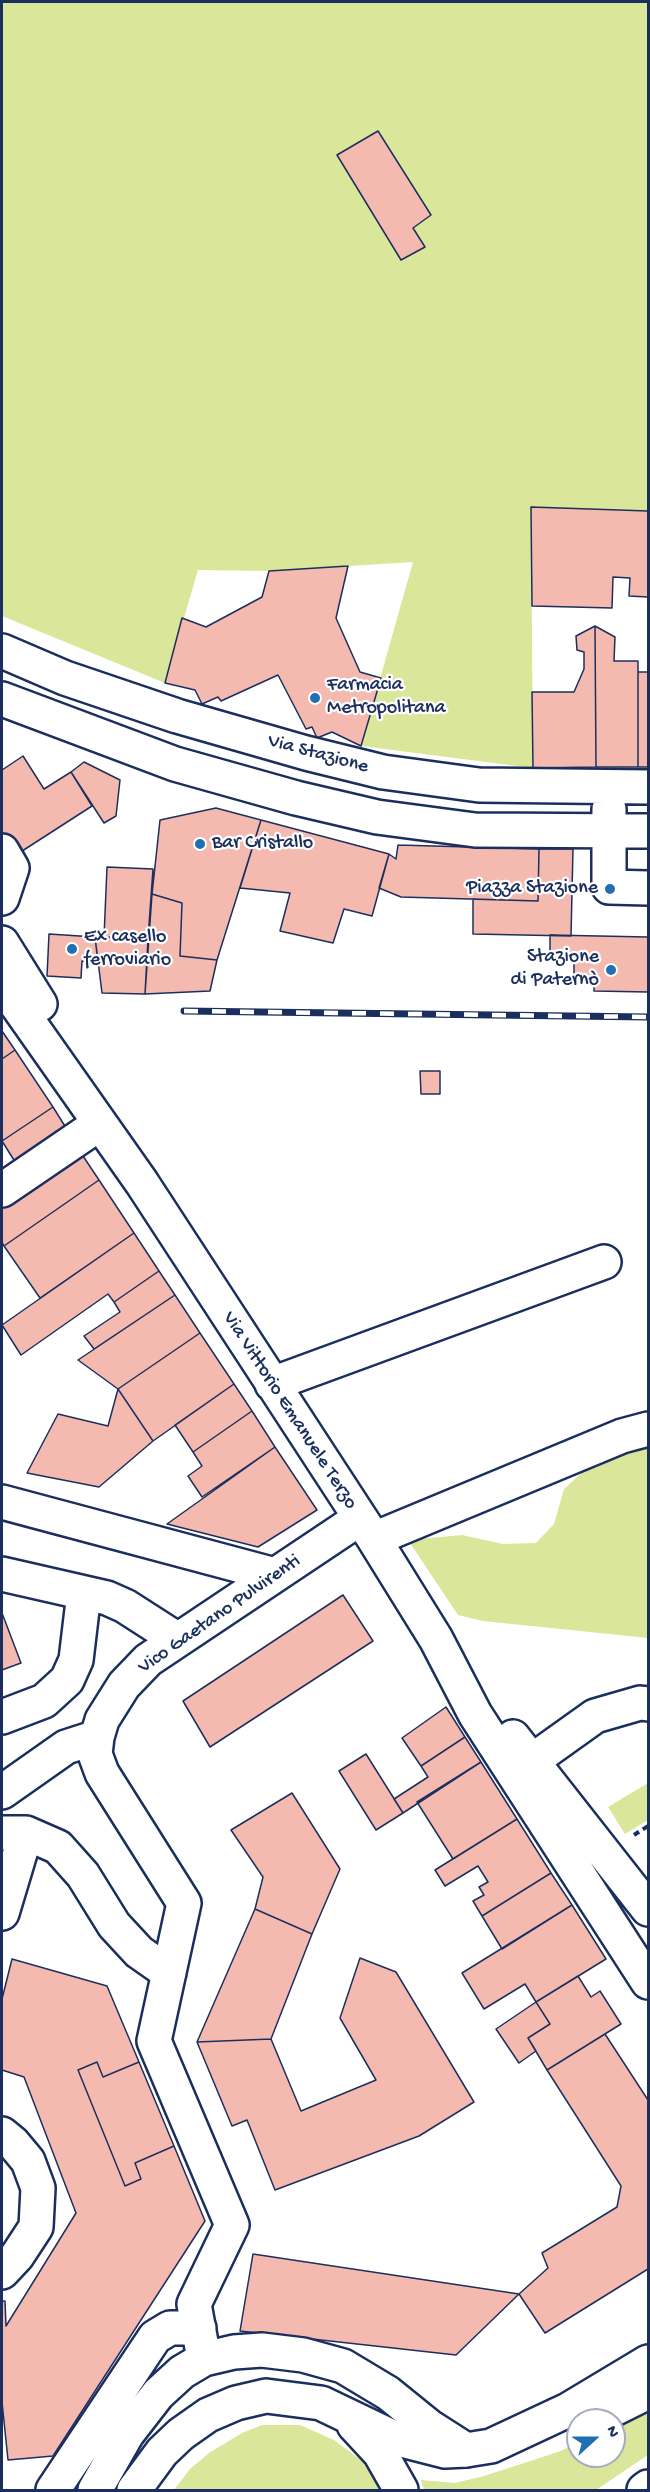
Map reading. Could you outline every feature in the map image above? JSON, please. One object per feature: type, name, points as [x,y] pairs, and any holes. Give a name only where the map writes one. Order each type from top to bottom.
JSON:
[{"type":"street","name":"Via Stazione","points":[[2,651],[64,678],[177,716],[306,753],[383,772],[479,784],[648,787]]},
{"type":"street","points":[[2,699],[175,764],[296,798],[377,817],[475,830],[648,831]]},
{"type":"street","points":[[610,786],[609,887],[648,888]]},
{"type":"street","points":[[2,943],[142,1183]]},
{"type":"street","points":[[2,984],[142,1183]]},
{"type":"street","points":[[6,1177],[99,1124]]},
{"type":"street","name":"Via Vittorio Emanuele Terzo","points":[[142,1183],[436,1639]]},
{"type":"street","points":[[272,1384],[604,1262]]},
{"type":"street","name":"Vico Gaetano Pulvirenti","points":[[201,2343],[194,2304],[232,2225],[154,2042],[184,1903],[102,1773],[95,1754],[102,1720],[124,1684],[148,1660],[275,1575],[366,1529],[622,1436],[648,1429]]},
{"type":"street","points":[[2,1502],[275,1575]]},
{"type":"street","points":[[2,1574],[84,1593],[125,1606],[178,1640]]},
{"type":"street","points":[[2,1717],[44,1701],[68,1680],[76,1660],[84,1593]]},
{"type":"street","points":[[436,1639],[648,1909]]},
{"type":"street","points":[[436,1639],[476,1714],[648,1982]]},
{"type":"street","points":[[532,1761],[595,1716],[640,1703],[648,1704]]},
{"type":"street","points":[[2,1792],[66,1747],[97,1737]]},
{"type":"street","points":[[2,1914],[14,1833],[58,1847],[83,1875],[114,1924],[139,1952],[169,1973]]},
{"type":"street","points":[[2,2134],[28,2161],[38,2188],[36,2227],[17,2256],[2,2272]]},
{"type":"street","points":[[53,2490],[155,2337],[170,2328],[201,2343],[303,2355],[343,2366],[388,2392],[430,2427],[479,2448],[568,2410],[648,2362]]},
{"type":"street","points":[[95,2490],[127,2434],[158,2394],[182,2372],[201,2343]]},
{"type":"street","points":[[615,2408],[648,2392]]},
{"type":"street","points":[[134,2490],[162,2452],[181,2434],[208,2415],[236,2403],[266,2396],[321,2403],[394,2438],[445,2451],[526,2442],[566,2430]]},
{"type":"street","points":[[343,2412],[380,2453],[402,2490]]},
{"type":"street","points":[[644,2490],[648,2487]]},
{"type":"green space","points":[[2,2],[648,2],[648,511],[531,507],[533,768],[361,746],[413,562],[269,571],[198,570],[165,683],[2,616]]},
{"type":"green space","points":[[648,1446],[648,1638],[483,1621],[458,1615],[408,1540],[462,1535],[503,1544],[536,1543],[554,1524],[564,1489],[587,1468]]},
{"type":"green space","points":[[648,1783],[648,1820],[625,1834],[608,1807]]},
{"type":"green space","points":[[648,2409],[648,2455],[596,2490],[424,2490],[421,2480],[455,2483],[484,2476],[566,2448],[566,2468],[626,2468],[626,2420]]},
{"type":"green space","points":[[262,2425],[300,2425],[334,2440],[365,2463],[383,2490],[174,2490],[190,2469],[209,2453],[242,2433]]},
{"type":"building","points":[[378,131],[431,215],[413,228],[425,247],[401,260],[337,155]]},
{"type":"building","points":[[531,507],[648,511],[648,597],[629,596],[630,578],[613,577],[612,608],[532,606]]},
{"type":"building","points":[[348,566],[336,618],[360,672],[381,678],[361,746],[332,732],[317,738],[312,727],[306,729],[278,675],[221,701],[218,697],[202,704],[195,690],[165,683],[182,618],[206,627],[262,597],[269,571]]},
{"type":"building","points":[[595,626],[596,767],[533,768],[532,692],[574,692],[584,669],[584,652],[577,650],[576,636]]},
{"type":"building","points":[[595,626],[615,637],[614,661],[638,661],[638,767],[596,767]]},
{"type":"building","points":[[638,672],[648,672],[648,767],[638,767]]},
{"type":"building","points":[[23,756],[44,789],[71,772],[92,806],[2,864],[2,770]]},
{"type":"building","points":[[84,762],[120,780],[116,816],[104,823],[71,772]]},
{"type":"building","points":[[216,808],[261,820],[217,960],[180,956],[182,903],[152,894],[160,820]]},
{"type":"building","points":[[261,820],[389,854],[372,916],[344,909],[333,943],[280,931],[290,893],[240,888]]},
{"type":"building","points":[[398,845],[539,849],[538,901],[401,897],[379,888],[389,854],[396,859]]},
{"type":"building","points":[[539,849],[573,849],[571,936],[473,934],[473,899],[538,901]]},
{"type":"building","points":[[107,867],[153,869],[148,939],[104,937]]},
{"type":"building","points":[[152,894],[182,903],[180,956],[217,960],[210,991],[145,994]]},
{"type":"building","name":"Ex casello ferroviario","points":[[49,934],[95,937],[98,963],[82,961],[81,978],[47,976]]},
{"type":"building","name":"Stazione di Paternò","points":[[550,935],[648,937],[648,992],[594,991],[594,981],[574,980],[574,959],[550,958]]},
{"type":"building","points":[[95,937],[148,939],[145,994],[102,993]]},
{"type":"building","points":[[2,1031],[15,1050],[2,1059]]},
{"type":"building","points":[[15,1050],[53,1107],[2,1141],[2,1059]]},
{"type":"building","points":[[420,1071],[440,1071],[440,1094],[421,1094]]},
{"type":"building","points":[[53,1107],[68,1131],[17,1165],[2,1141]]},
{"type":"building","points":[[79,1150],[99,1180],[4,1246],[2,1242],[2,1204]]},
{"type":"building","points":[[99,1180],[134,1233],[40,1298],[4,1246]]},
{"type":"building","points":[[134,1233],[159,1271],[114,1302],[108,1294],[21,1355],[2,1325]]},
{"type":"building","points":[[159,1271],[175,1295],[94,1349],[84,1336],[120,1312],[114,1302]]},
{"type":"building","points":[[175,1295],[200,1333],[118,1389],[78,1360]]},
{"type":"building","points":[[200,1333],[234,1384],[153,1441],[118,1389]]},
{"type":"building","points":[[234,1384],[252,1411],[193,1452],[175,1425]]},
{"type":"building","points":[[118,1389],[153,1441],[99,1487],[27,1473],[58,1414],[108,1426]]},
{"type":"building","points":[[252,1411],[275,1447],[202,1497],[188,1476],[202,1466],[193,1452]]},
{"type":"building","points":[[275,1447],[317,1510],[258,1547],[167,1524]]},
{"type":"building","points":[[343,1595],[373,1641],[210,1747],[183,1701]]},
{"type":"building","points":[[2,1613],[21,1663],[2,1670]]},
{"type":"building","points":[[446,1707],[465,1737],[421,1766],[402,1738]]},
{"type":"building","points":[[465,1737],[481,1762],[403,1813],[394,1799],[428,1777],[421,1766]]},
{"type":"building","points":[[366,1754],[403,1813],[376,1830],[339,1771]]},
{"type":"building","points":[[481,1762],[517,1819],[453,1859],[417,1802]]},
{"type":"building","points":[[292,1793],[340,1869],[312,1934],[255,1909],[263,1877],[231,1830]]},
{"type":"building","points":[[517,1819],[551,1873],[482,1916],[473,1901],[484,1895],[479,1887],[488,1882],[478,1866],[445,1886],[435,1870]]},
{"type":"building","points":[[551,1873],[572,1905],[502,1949],[482,1916]]},
{"type":"building","points":[[572,1905],[606,1959],[536,2002],[525,1984],[484,2009],[462,1973]]},
{"type":"building","points":[[255,1909],[312,1934],[271,2039],[197,2042]]},
{"type":"building","points":[[360,1958],[396,1972],[474,2102],[419,2136],[275,2190],[247,2120],[232,2126],[197,2042],[271,2039],[301,2111],[376,2080],[340,2018]]},
{"type":"building","points":[[12,1959],[107,1986],[139,2062],[103,2077],[97,2062],[78,2070],[125,2186],[141,2179],[135,2163],[174,2146],[205,2221],[53,2456],[8,2460],[2,2402],[2,2301],[5,2301],[6,2326],[76,2213],[24,2077],[2,2070],[2,1999]]},
{"type":"building","points":[[578,1976],[591,1997],[600,1991],[621,2024],[547,2070],[528,2038],[550,2024],[536,2002]]},
{"type":"building","points":[[536,2002],[550,2024],[528,2038],[536,2051],[519,2063],[496,2029]]},
{"type":"building","points":[[605,2034],[648,2100],[648,2269],[545,2333],[519,2294],[548,2268],[542,2253],[617,2207],[621,2186],[547,2070]]},
{"type":"building","points":[[97,2062],[103,2077],[139,2062],[174,2146],[135,2163],[141,2179],[125,2186],[78,2070]]},
{"type":"building","points":[[253,2254],[519,2294],[456,2355],[240,2331]]},
{"type":"railway","points":[[184,1011],[648,1017]]},
{"type":"place","name":"Farmacia Metropolitana","points":[[315,698]]},
{"type":"place","name":"Bar Cristallo","points":[[200,844]]},
{"type":"place","name":"Piazza Stazione","points":[[610,889]]},
{"type":"place","name":"Ex casello ferroviario","points":[[72,949]]},
{"type":"place","name":"Stazione di Paternò","points":[[611,970]]}]
